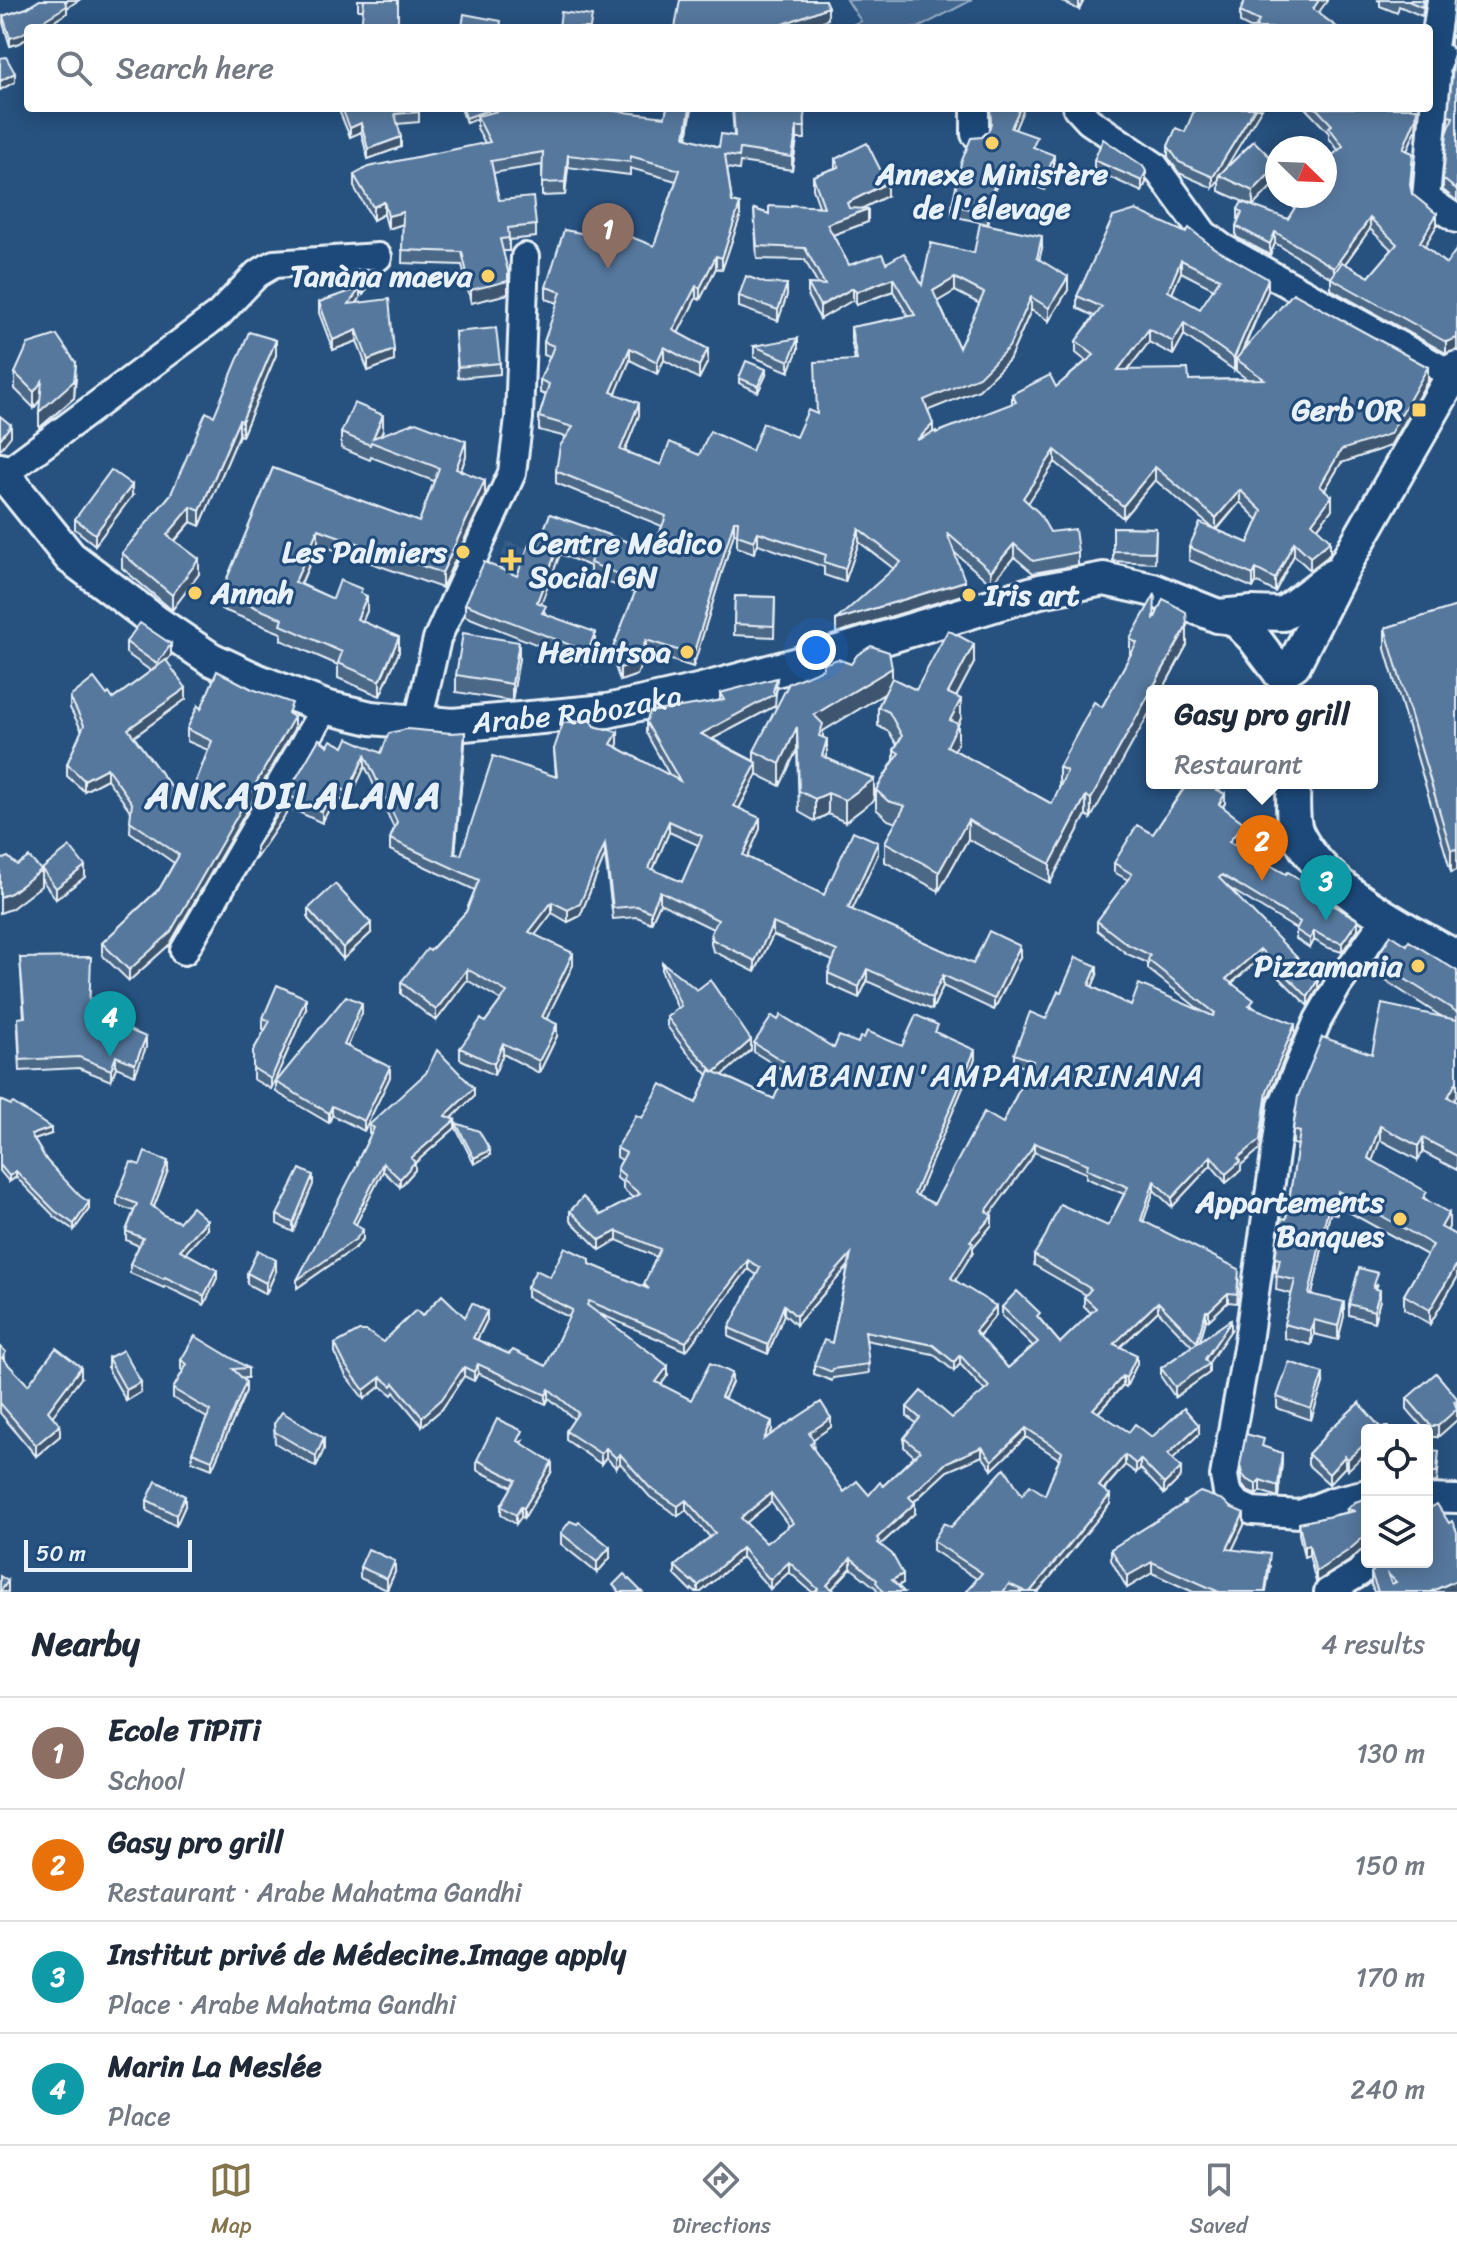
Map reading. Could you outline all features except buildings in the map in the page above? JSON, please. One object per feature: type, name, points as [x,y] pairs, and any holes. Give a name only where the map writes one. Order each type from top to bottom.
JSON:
[{"type":"street","points":[[1441,0],[1433,54],[1441,57],[1434,72],[1437,76],[1426,198],[1457,219]]},
{"type":"street","points":[[1081,112],[1089,121],[1154,165],[1204,234],[1223,248],[1455,372],[1343,568],[1294,664],[1279,682]]},
{"type":"street","points":[[2,472],[219,314],[257,274],[274,264],[378,257]]},
{"type":"street","points":[[418,722],[437,639],[512,473],[519,418],[525,257]]},
{"type":"street","name":"Arabe Rabozaka","points":[[2,472],[70,557],[211,659],[325,707],[371,718],[453,725],[607,711],[798,664],[1040,591],[1104,579],[1153,590],[1218,616],[1234,618],[1253,637],[1279,682]]},
{"type":"street","points":[[1218,616],[1283,614],[1343,568]]},
{"type":"street","points":[[184,951],[325,707]]},
{"type":"street","points":[[1293,789],[1296,830],[1324,872],[1386,918],[1457,958]]},
{"type":"street","points":[[1361,1494],[1300,1514],[1252,1511],[1237,1504],[1227,1492],[1224,1476],[1247,1348],[1282,1106],[1318,1020],[1338,985],[1386,918]]},
{"type":"street","points":[[1433,1498],[1457,1499]]},
{"type":"street","points":[[1328,1592],[1364,1568]]},
{"type":"shaded area","points":[[847,0],[972,0],[926,24],[854,24],[861,21]]},
{"type":"shaded area","name":"Centre Médico Social GN","points":[[507,541],[527,548],[516,579],[496,571]]},
{"type":"place","name":"Annexe Ministère de l'élevage","points":[[992,143]]},
{"type":"place","name":"Ecole TiPiTi","points":[[608,269]]},
{"type":"place","name":"Tanàna maeva","points":[[488,276]]},
{"type":"place","name":"Gerb'OR","points":[[1419,410]]},
{"type":"place","name":"Les Palmiers","points":[[463,552]]},
{"type":"place","name":"Centre Médico Social GN","points":[[511,560]]},
{"type":"place","name":"Annah","points":[[195,593]]},
{"type":"place","name":"Iris art","points":[[969,595]]},
{"type":"place","name":"Henintsoa","points":[[687,652]]},
{"type":"place","name":"Gasy pro grill","points":[[1262,881]]},
{"type":"place","name":"Institut privé de Médecine.Image apply","points":[[1326,921]]},
{"type":"place","name":"Pizzamania","points":[[1418,966]]},
{"type":"place","name":"Marin La Meslée","points":[[110,1057]]},
{"type":"place","name":"Appartements Banques","points":[[1400,1219]]},
{"type":"district","name":"ANKADILALANA","points":[[294,795]]},
{"type":"district","name":"AMBANIN'AMPAMARINANA","points":[[981,1075]]}]
